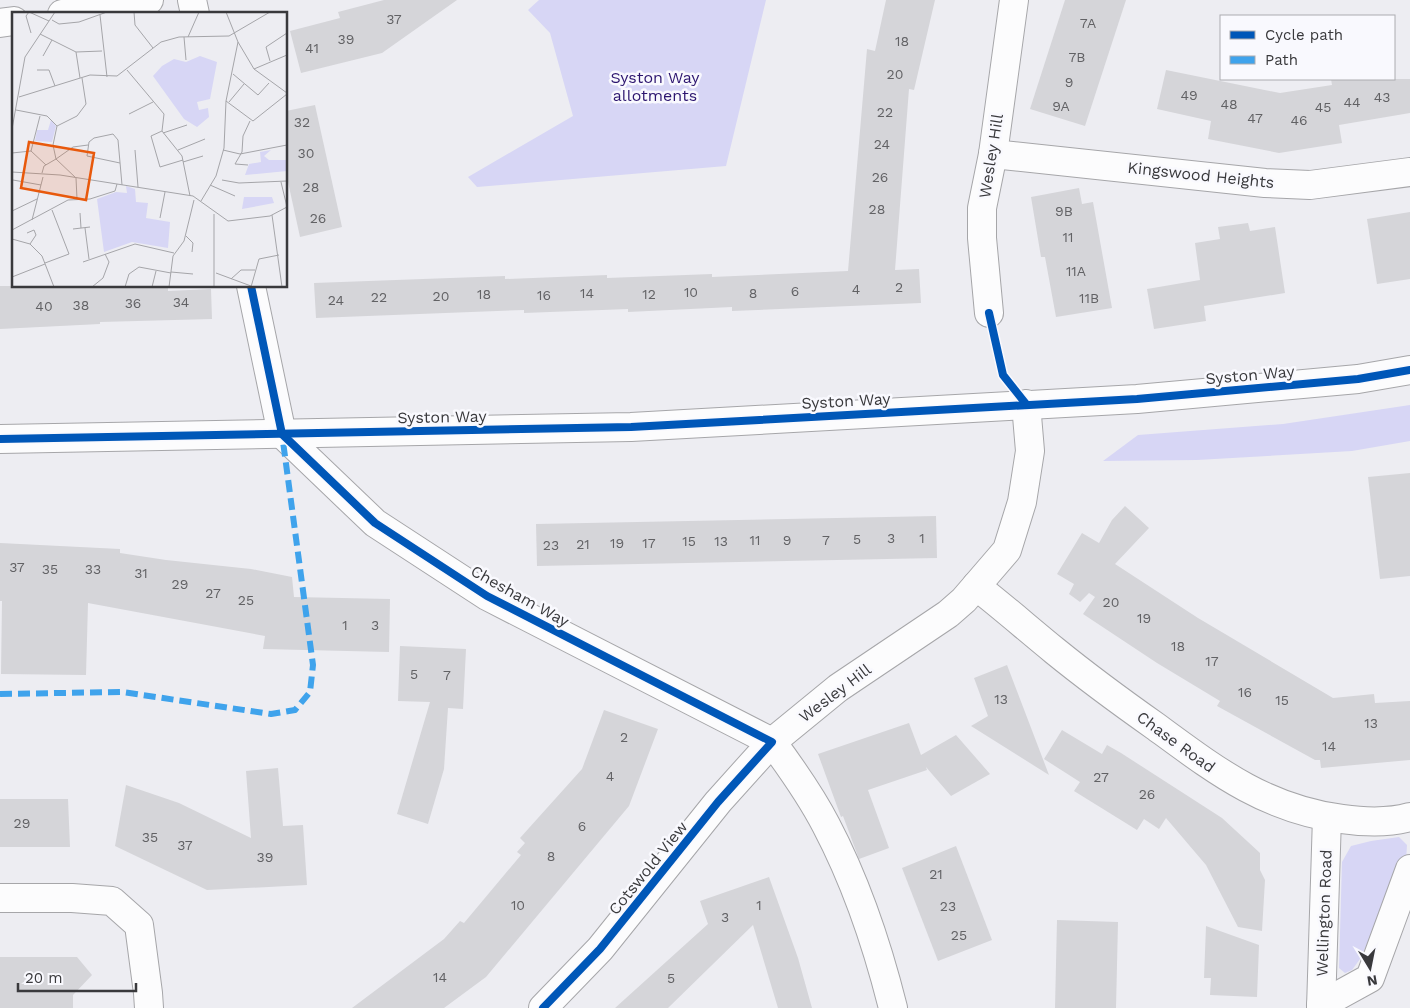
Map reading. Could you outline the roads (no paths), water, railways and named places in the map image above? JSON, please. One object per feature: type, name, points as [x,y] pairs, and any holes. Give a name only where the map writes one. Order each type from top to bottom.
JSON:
[{"type":"street","points":[[74,12],[148,0]]},
{"type":"street","name":"Wesley Hill","points":[[989,313],[982,238],[982,208],[993,154],[1014,0]]},
{"type":"street","name":"Kingswood Heights","points":[[993,154],[1264,183],[1310,185],[1410,172]]},
{"type":"street","points":[[251,288],[282,434]]},
{"type":"street","name":"Syston Way","points":[[0,439],[631,427],[1137,398],[1358,379],[1410,370]]},
{"type":"street","name":"Wesley Hill","points":[[772,742],[838,688],[948,614],[964,600],[1007,550],[1022,502],[1030,451],[1026,404]]},
{"type":"street","name":"Chesham Way","points":[[282,434],[375,523],[486,596],[772,742]]},
{"type":"street","name":"Chase Road","points":[[976,586],[1053,650],[1220,774],[1266,799],[1299,811],[1358,821],[1410,817]]},
{"type":"street","points":[[772,742],[794,772],[827,826],[870,930],[893,1008]]},
{"type":"street","name":"Cotswold View","points":[[543,1008],[600,949],[718,802],[772,742]]},
{"type":"street","name":"Wellington Road","points":[[1321,1007],[1327,817]]},
{"type":"street","points":[[1321,1007],[1370,978],[1410,869]]},
{"type":"street","points":[[0,898],[72,898],[112,901],[139,925],[149,1008]]},
{"type":"park label","name":"Syston Way allotments","points":[[655,86]]}]
